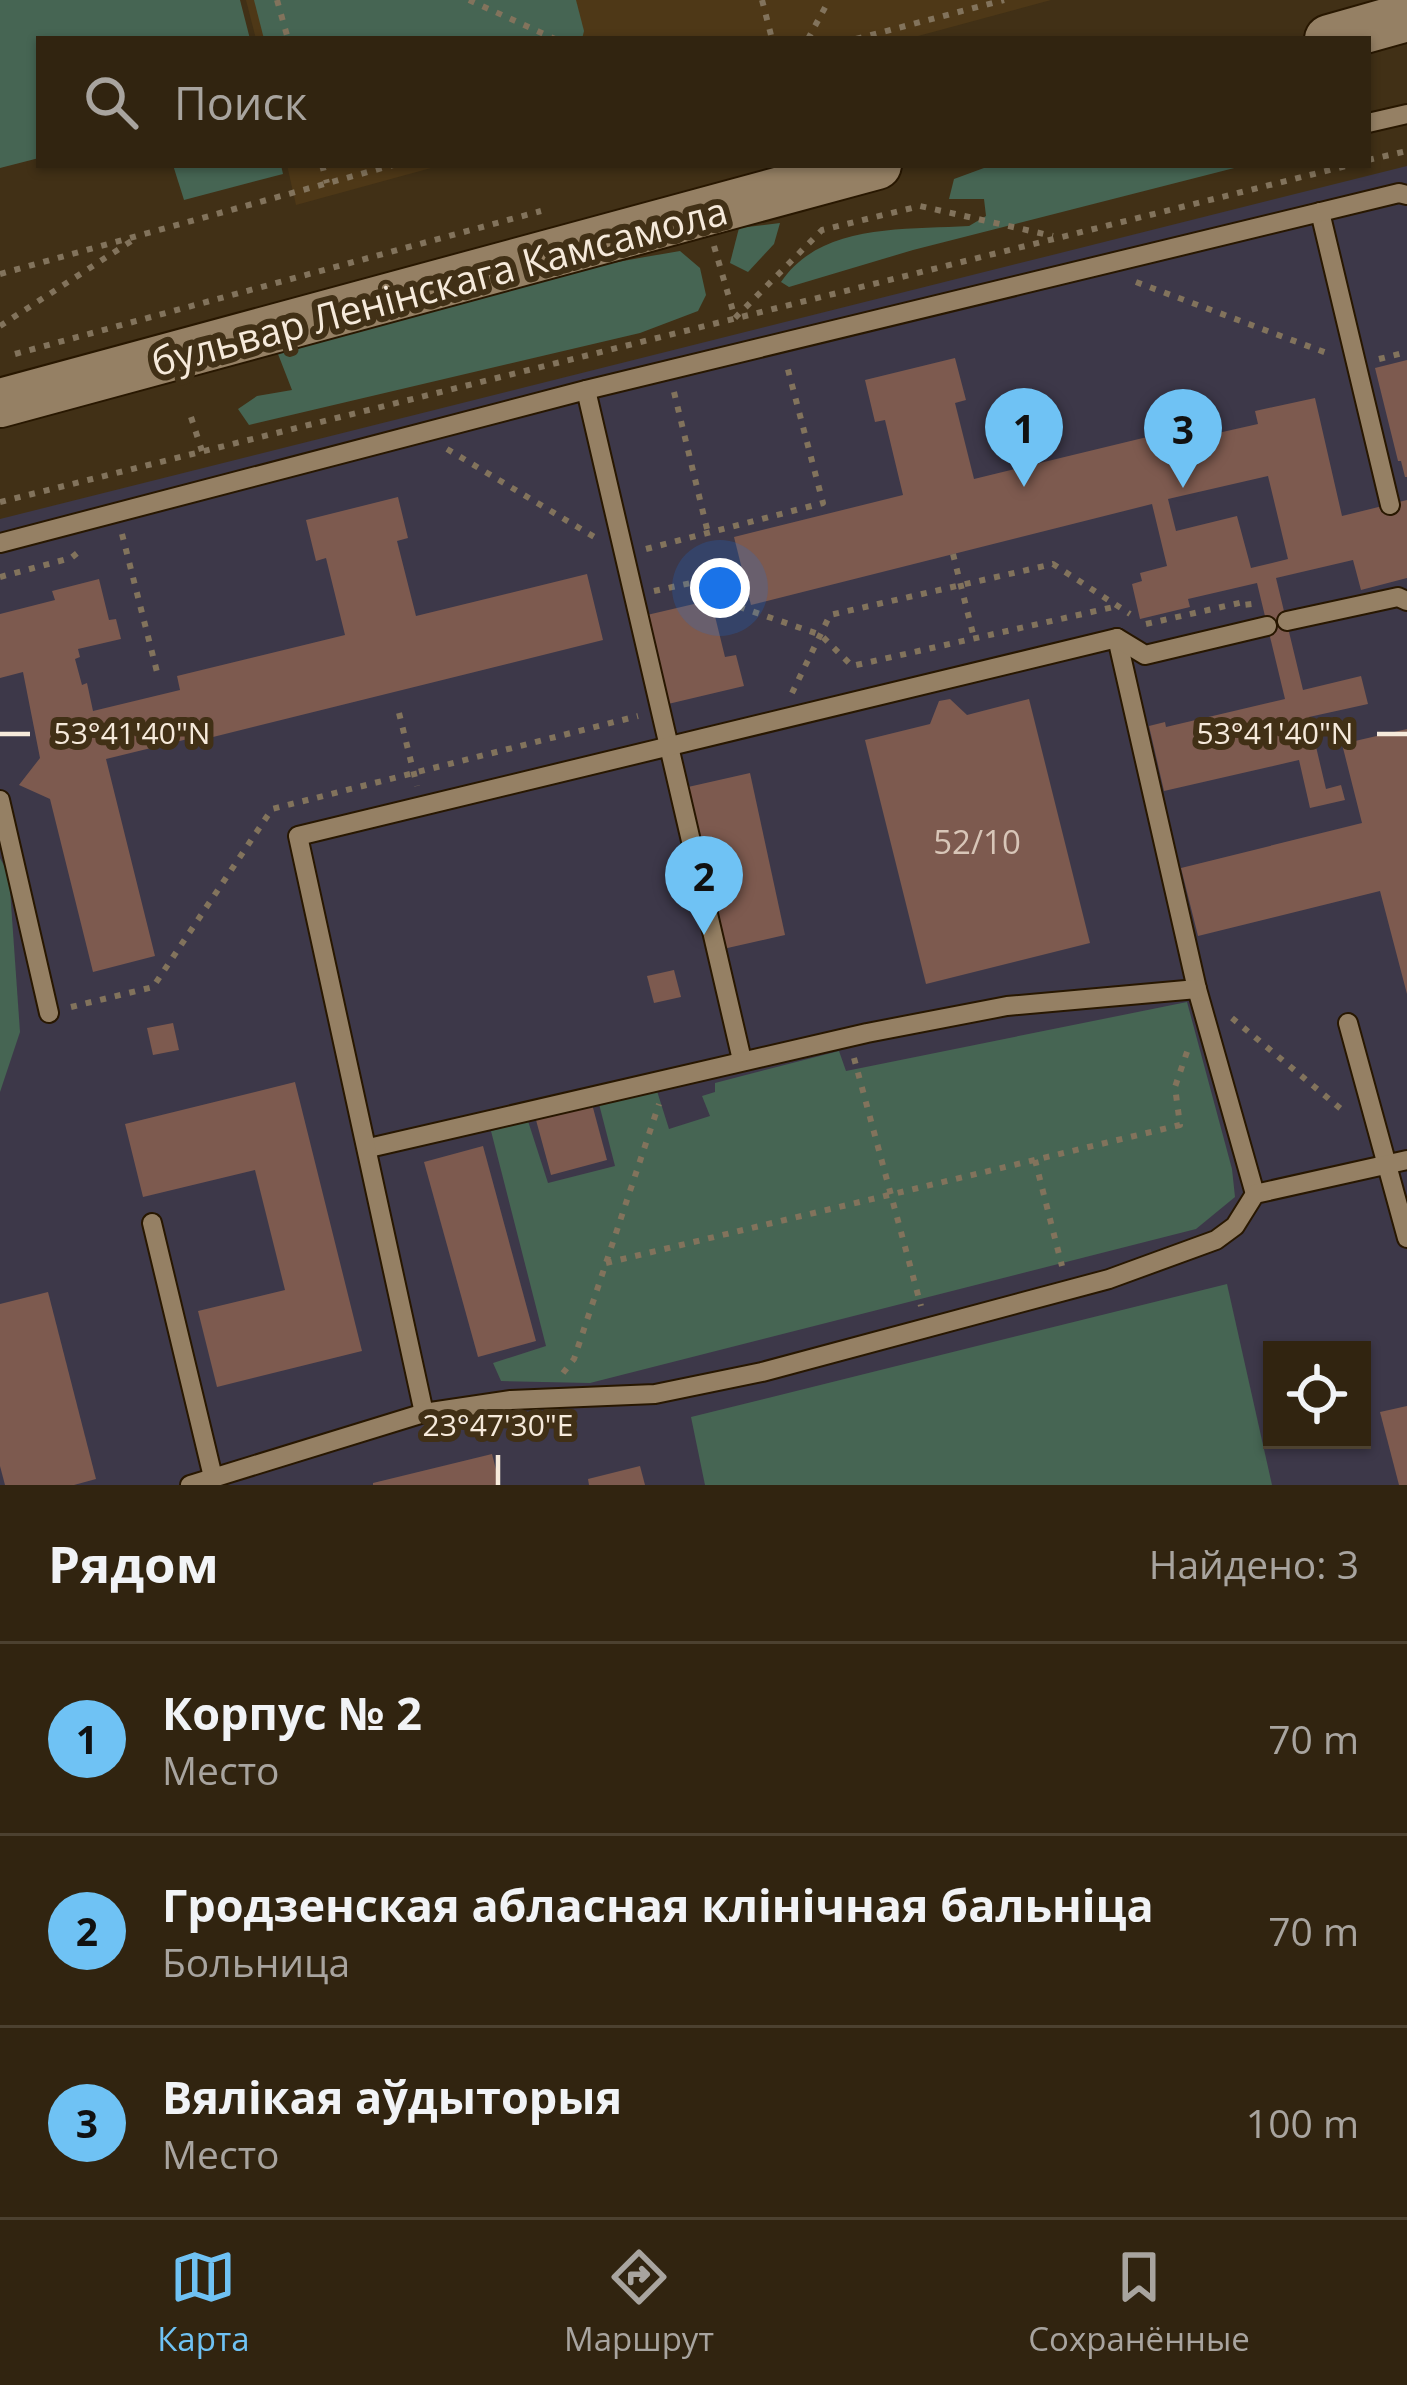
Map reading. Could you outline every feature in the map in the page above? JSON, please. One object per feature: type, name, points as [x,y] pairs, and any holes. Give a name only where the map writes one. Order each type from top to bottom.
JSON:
[{"type":"street","points":[[1340,36],[1407,17]]},
{"type":"street","name":"бульвар Ленінскага Камсамола","points":[[0,403],[866,168]]},
{"type":"lane","points":[[1371,122],[1407,114]]},
{"type":"lane","points":[[0,543],[586,390],[1407,194]]},
{"type":"lane","points":[[1320,212],[1390,505]]},
{"type":"lane","points":[[586,390],[742,1060]]},
{"type":"lane","points":[[424,1413],[298,836],[1117,638],[1145,655],[1398,597],[1407,601]]},
{"type":"lane","points":[[1117,638],[1200,998],[1255,1194]]},
{"type":"lane","points":[[0,800],[49,1013]]},
{"type":"lane","points":[[369,1148],[742,1060],[1007,1006],[1200,998]]},
{"type":"lane","points":[[1348,1023],[1382,1143],[1398,1163],[1407,1238]]},
{"type":"lane","points":[[190,1485],[424,1413],[541,1399],[655,1394],[762,1372],[1109,1280],[1216,1240],[1235,1226],[1255,1194],[1398,1163]]},
{"type":"lane","points":[[152,1223],[213,1477]]},
{"type":"path","points":[[277,0],[287,36]]},
{"type":"path","points":[[469,0],[548,36]]},
{"type":"path","points":[[762,0],[771,36]]},
{"type":"path","points":[[810,36],[829,0]]},
{"type":"path","points":[[867,36],[1004,0]]},
{"type":"path","points":[[1371,159],[1407,151]]},
{"type":"path","points":[[323,168],[327,183]]},
{"type":"path","points":[[0,274],[382,168]]},
{"type":"path","points":[[0,502],[1338,168]]},
{"type":"path","points":[[735,318],[822,230],[920,206],[1059,237]]},
{"type":"path","points":[[0,358],[544,211]]},
{"type":"path","points":[[0,326],[138,236]]},
{"type":"path","points":[[1125,278],[1357,364]]},
{"type":"path","points":[[1393,355],[1407,352]]},
{"type":"path","points":[[465,442],[444,448],[624,555],[823,503],[786,361]]},
{"type":"path","points":[[674,388],[708,532]]},
{"type":"path","points":[[191,417],[202,452]]},
{"type":"path","points":[[108,534],[122,530],[157,672]]},
{"type":"path","points":[[0,577],[71,558],[83,548]]},
{"type":"path","points":[[953,554],[982,670]]},
{"type":"path","points":[[780,718],[830,615],[1053,564],[1147,625],[1248,602],[1269,626]]},
{"type":"path","points":[[633,596],[715,578],[719,600],[821,635],[852,667],[1118,606]]},
{"type":"path","points":[[400,713],[422,805]]},
{"type":"path","points":[[606,1263],[1180,1125],[1175,1088],[1200,998],[1382,1143]]},
{"type":"path","points":[[848,1037],[927,1328]]},
{"type":"path","points":[[541,1399],[574,1359],[668,1078]]},
{"type":"path","points":[[1034,1160],[1068,1290]]},
{"type":"shaded area","points":[[246,0],[1051,0],[918,36],[255,36]]},
{"type":"shaded area","points":[[1407,166],[1407,1485],[0,1485],[0,519]]},
{"type":"shaded area","points":[[288,168],[431,168],[296,205]]},
{"type":"green space","points":[[0,0],[240,0],[249,36],[36,36],[36,159],[0,168]]},
{"type":"green space","points":[[254,0],[576,0],[584,31],[583,36],[263,36]]},
{"type":"green space","points":[[174,168],[282,168],[283,174],[184,200]]},
{"type":"green space","points":[[984,168],[1234,168],[913,250],[789,287],[781,282],[798,263],[841,239],[891,230],[969,226],[986,216],[984,199],[949,199],[954,179]]},
{"type":"green space","points":[[780,223],[774,244],[748,272],[730,263],[739,228]]},
{"type":"green space","points":[[680,251],[700,268],[706,295],[698,311],[640,333],[249,425],[238,409],[257,396],[292,390],[278,354],[325,336],[476,292]]},
{"type":"green space","points":[[0,858],[9,875],[20,1032],[0,1092]]},
{"type":"green space","points":[[1187,1002],[1232,1169],[1235,1197],[1196,1229],[590,1383],[501,1381],[493,1363],[546,1346],[491,1131],[528,1121],[548,1183],[615,1166],[599,1104],[657,1091],[669,1129],[710,1116],[702,1096],[715,1092],[715,1083],[839,1051],[846,1071]]},
{"type":"green space","points":[[1227,1284],[1272,1485],[705,1485],[691,1417]]},
{"type":"building","points":[[955,358],[966,400],[955,403],[974,479],[1176,430],[1178,442],[1258,424],[1255,411],[1315,398],[1342,516],[1407,500],[1407,578],[1361,590],[1353,560],[1276,578],[1303,690],[1361,676],[1368,704],[1309,717],[1326,789],[1341,785],[1345,800],[1310,808],[1299,760],[1164,791],[1149,726],[1165,722],[1166,727],[1285,699],[1257,583],[1188,599],[1190,607],[1140,619],[1132,584],[1142,581],[1140,573],[1167,566],[1152,504],[751,605],[734,537],[903,495],[885,420],[875,422],[865,380]],"holes":[[[1268,476],[1288,559],[1251,568],[1237,516],[1176,531],[1168,499]]]},
{"type":"building","points":[[1407,360],[1407,477],[1405,477],[1375,368]]},
{"type":"building","points":[[398,497],[408,538],[397,541],[416,616],[587,574],[603,640],[193,742],[192,738],[106,759],[155,956],[93,972],[50,799],[19,785],[40,758],[23,672],[0,678],[0,614],[55,600],[52,591],[99,579],[109,620],[116,619],[121,639],[78,649],[80,657],[75,659],[93,711],[180,690],[177,676],[345,635],[326,558],[316,561],[306,520]]},
{"type":"building","points":[[711,600],[725,657],[736,655],[744,686],[668,704],[647,615]]},
{"type":"building","points":[[950,699],[967,715],[1029,699],[1090,943],[926,984],[865,740],[930,724],[939,701]]},
{"type":"building","points":[[1407,729],[1407,994],[1380,891],[1198,936],[1181,868],[1362,823],[1342,744]]},
{"type":"building","points":[[750,773],[785,935],[723,949],[688,787]]},
{"type":"building","points":[[674,970],[681,997],[654,1003],[647,976]]},
{"type":"building","points":[[173,1023],[179,1050],[153,1055],[147,1028]]},
{"type":"building","points":[[295,1082],[362,1351],[217,1387],[198,1311],[285,1290],[255,1170],[143,1197],[125,1124]]},
{"type":"building","points":[[592,1104],[607,1160],[551,1175],[536,1120]]},
{"type":"building","points":[[483,1146],[536,1341],[478,1357],[424,1162]]},
{"type":"building","points":[[48,1292],[96,1479],[74,1485],[5,1485],[0,1466],[0,1304]]},
{"type":"building","points":[[1407,1406],[1407,1485],[1399,1485],[1380,1412]]},
{"type":"building","points":[[492,1454],[500,1485],[373,1485],[373,1483]]},
{"type":"building","points":[[640,1466],[645,1485],[589,1485],[588,1479]]},
{"type":"place","name":"Корпус № 2","points":[[1024,487]]},
{"type":"place","name":"Вялікая аўдыторыя","points":[[1183,488]]},
{"type":"place","name":"Гродзенская абласная клінічная бальніца","points":[[704,935]]}]
